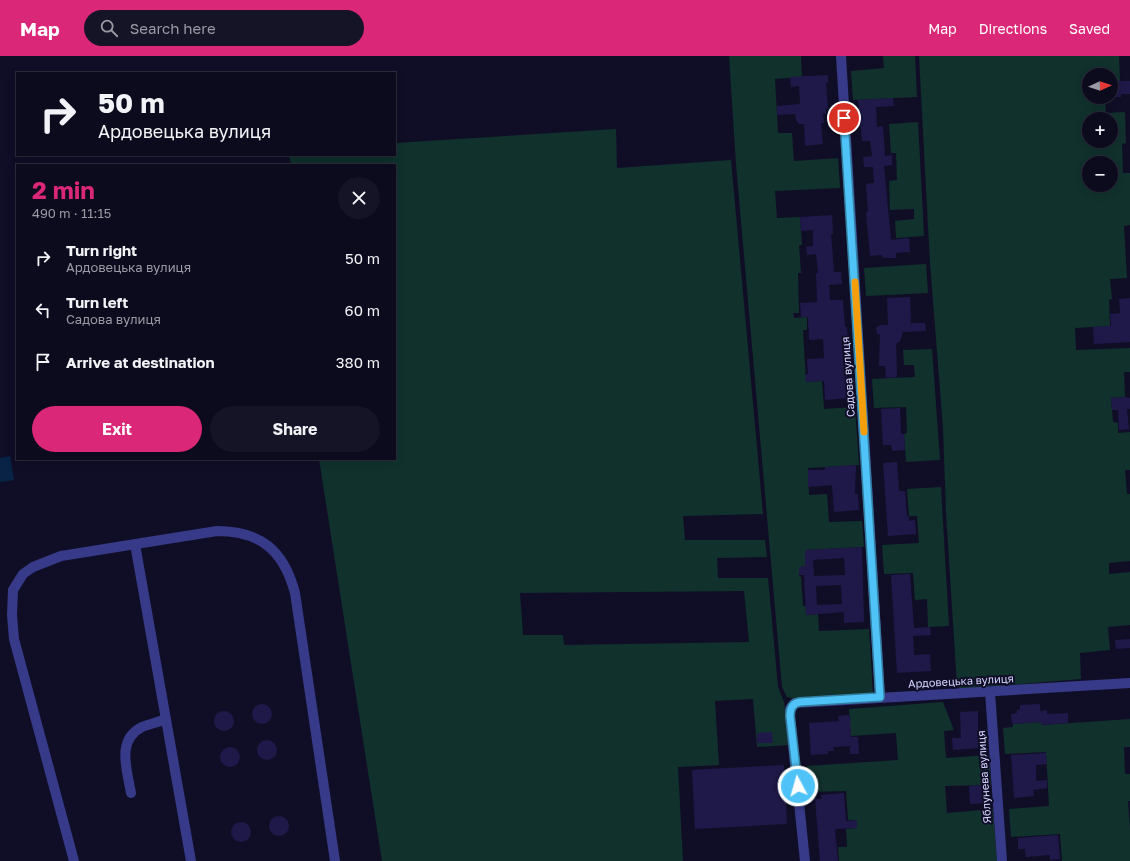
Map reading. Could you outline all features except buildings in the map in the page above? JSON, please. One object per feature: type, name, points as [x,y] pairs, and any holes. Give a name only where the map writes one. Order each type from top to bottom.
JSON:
[{"type":"street","name":"Садова вулиця","points":[[841,56],[880,697]]},
{"type":"street","points":[[74,861],[14,639],[12,614],[13,590],[23,574],[46,561],[61,556],[231,531],[258,538],[277,555],[285,566],[291,579],[295,593],[334,861]]},
{"type":"street","points":[[135,544],[191,861]]},
{"type":"street","name":"Ардовецька вулиця","points":[[805,861],[790,716],[790,709],[793,705],[800,702],[1130,683]]},
{"type":"street","name":"Яблунева вулиця","points":[[990,692],[1002,861]]},
{"type":"street","points":[[131,793],[126,760],[128,738],[144,726],[166,719]]},
{"type":"green space","points":[[729,56],[801,56],[802,77],[775,79],[778,133],[792,133],[794,161],[838,158],[840,188],[775,191],[777,218],[800,217],[802,245],[799,245],[801,273],[798,273],[799,313],[793,313],[794,318],[807,317],[807,330],[803,330],[806,382],[822,381],[824,409],[855,407],[859,465],[808,468],[809,495],[827,494],[829,522],[862,521],[864,547],[805,550],[805,566],[799,567],[799,576],[801,577],[803,606],[806,606],[806,615],[818,614],[819,631],[869,629],[873,693],[796,699],[787,697],[782,687],[736,164]]},
{"type":"green space","points":[[883,56],[915,56],[917,97],[853,100],[851,71],[884,68]]},
{"type":"green space","points":[[919,56],[1119,56],[1120,81],[1118,81],[1118,68],[1082,68],[1082,104],[1105,104],[1106,112],[1082,112],[1082,148],[1118,148],[1118,112],[1125,112],[1126,143],[1122,144],[1123,173],[1130,173],[1130,225],[1124,226],[1127,278],[1110,279],[1112,299],[1109,300],[1110,326],[1075,328],[1076,350],[1130,348],[1130,372],[1124,372],[1125,397],[1111,398],[1113,422],[1118,423],[1118,433],[1130,432],[1130,470],[1125,470],[1127,494],[1130,494],[1130,561],[1109,563],[1109,574],[1130,572],[1130,625],[1108,627],[1110,650],[1080,653],[1081,679],[961,689],[957,686],[946,513],[943,428],[930,263]]},
{"type":"green space","points":[[918,122],[924,236],[896,238],[895,221],[914,219],[914,209],[890,210],[889,181],[897,180],[896,153],[891,153],[889,124]]},
{"type":"green space","points":[[616,129],[617,168],[731,160],[763,514],[683,516],[685,540],[765,540],[767,557],[717,558],[718,578],[768,578],[778,687],[784,702],[790,745],[757,747],[753,699],[715,701],[719,765],[678,767],[683,861],[382,861],[319,460],[396,460],[396,164],[291,164],[289,156],[396,156],[396,143]],"holes":[[[744,591],[749,642],[564,645],[563,635],[523,635],[520,593]]]},
{"type":"green space","points":[[926,264],[928,293],[866,296],[864,268]]},
{"type":"green space","points":[[932,349],[940,460],[906,462],[904,434],[907,433],[906,407],[874,408],[872,379],[915,377],[914,365],[904,365],[903,350]]},
{"type":"green space","points":[[941,487],[949,626],[928,627],[927,599],[915,600],[913,573],[884,574],[882,545],[919,543],[917,516],[909,516],[907,489]]},
{"type":"green space","points":[[943,702],[954,730],[944,731],[946,758],[989,755],[991,785],[945,786],[947,813],[993,809],[997,861],[839,861],[838,847],[847,847],[846,829],[857,828],[857,820],[848,820],[846,791],[809,792],[806,766],[898,760],[896,733],[851,736],[849,709]]},
{"type":"green space","points":[[1130,719],[1130,747],[1124,747],[1125,774],[1130,774],[1130,801],[1128,801],[1130,861],[1062,861],[1060,834],[1011,837],[1009,809],[1049,806],[1046,752],[1005,754],[1003,728],[1013,727],[1013,724],[1041,722],[1042,725]]},
{"type":"water","points":[[10,456],[14,480],[0,482],[0,458]]},
{"type":"slow traffic","points":[[855,282],[864,432]]},
{"type":"route","points":[[798,786],[790,716],[790,709],[793,705],[800,702],[880,697],[844,118]]}]
